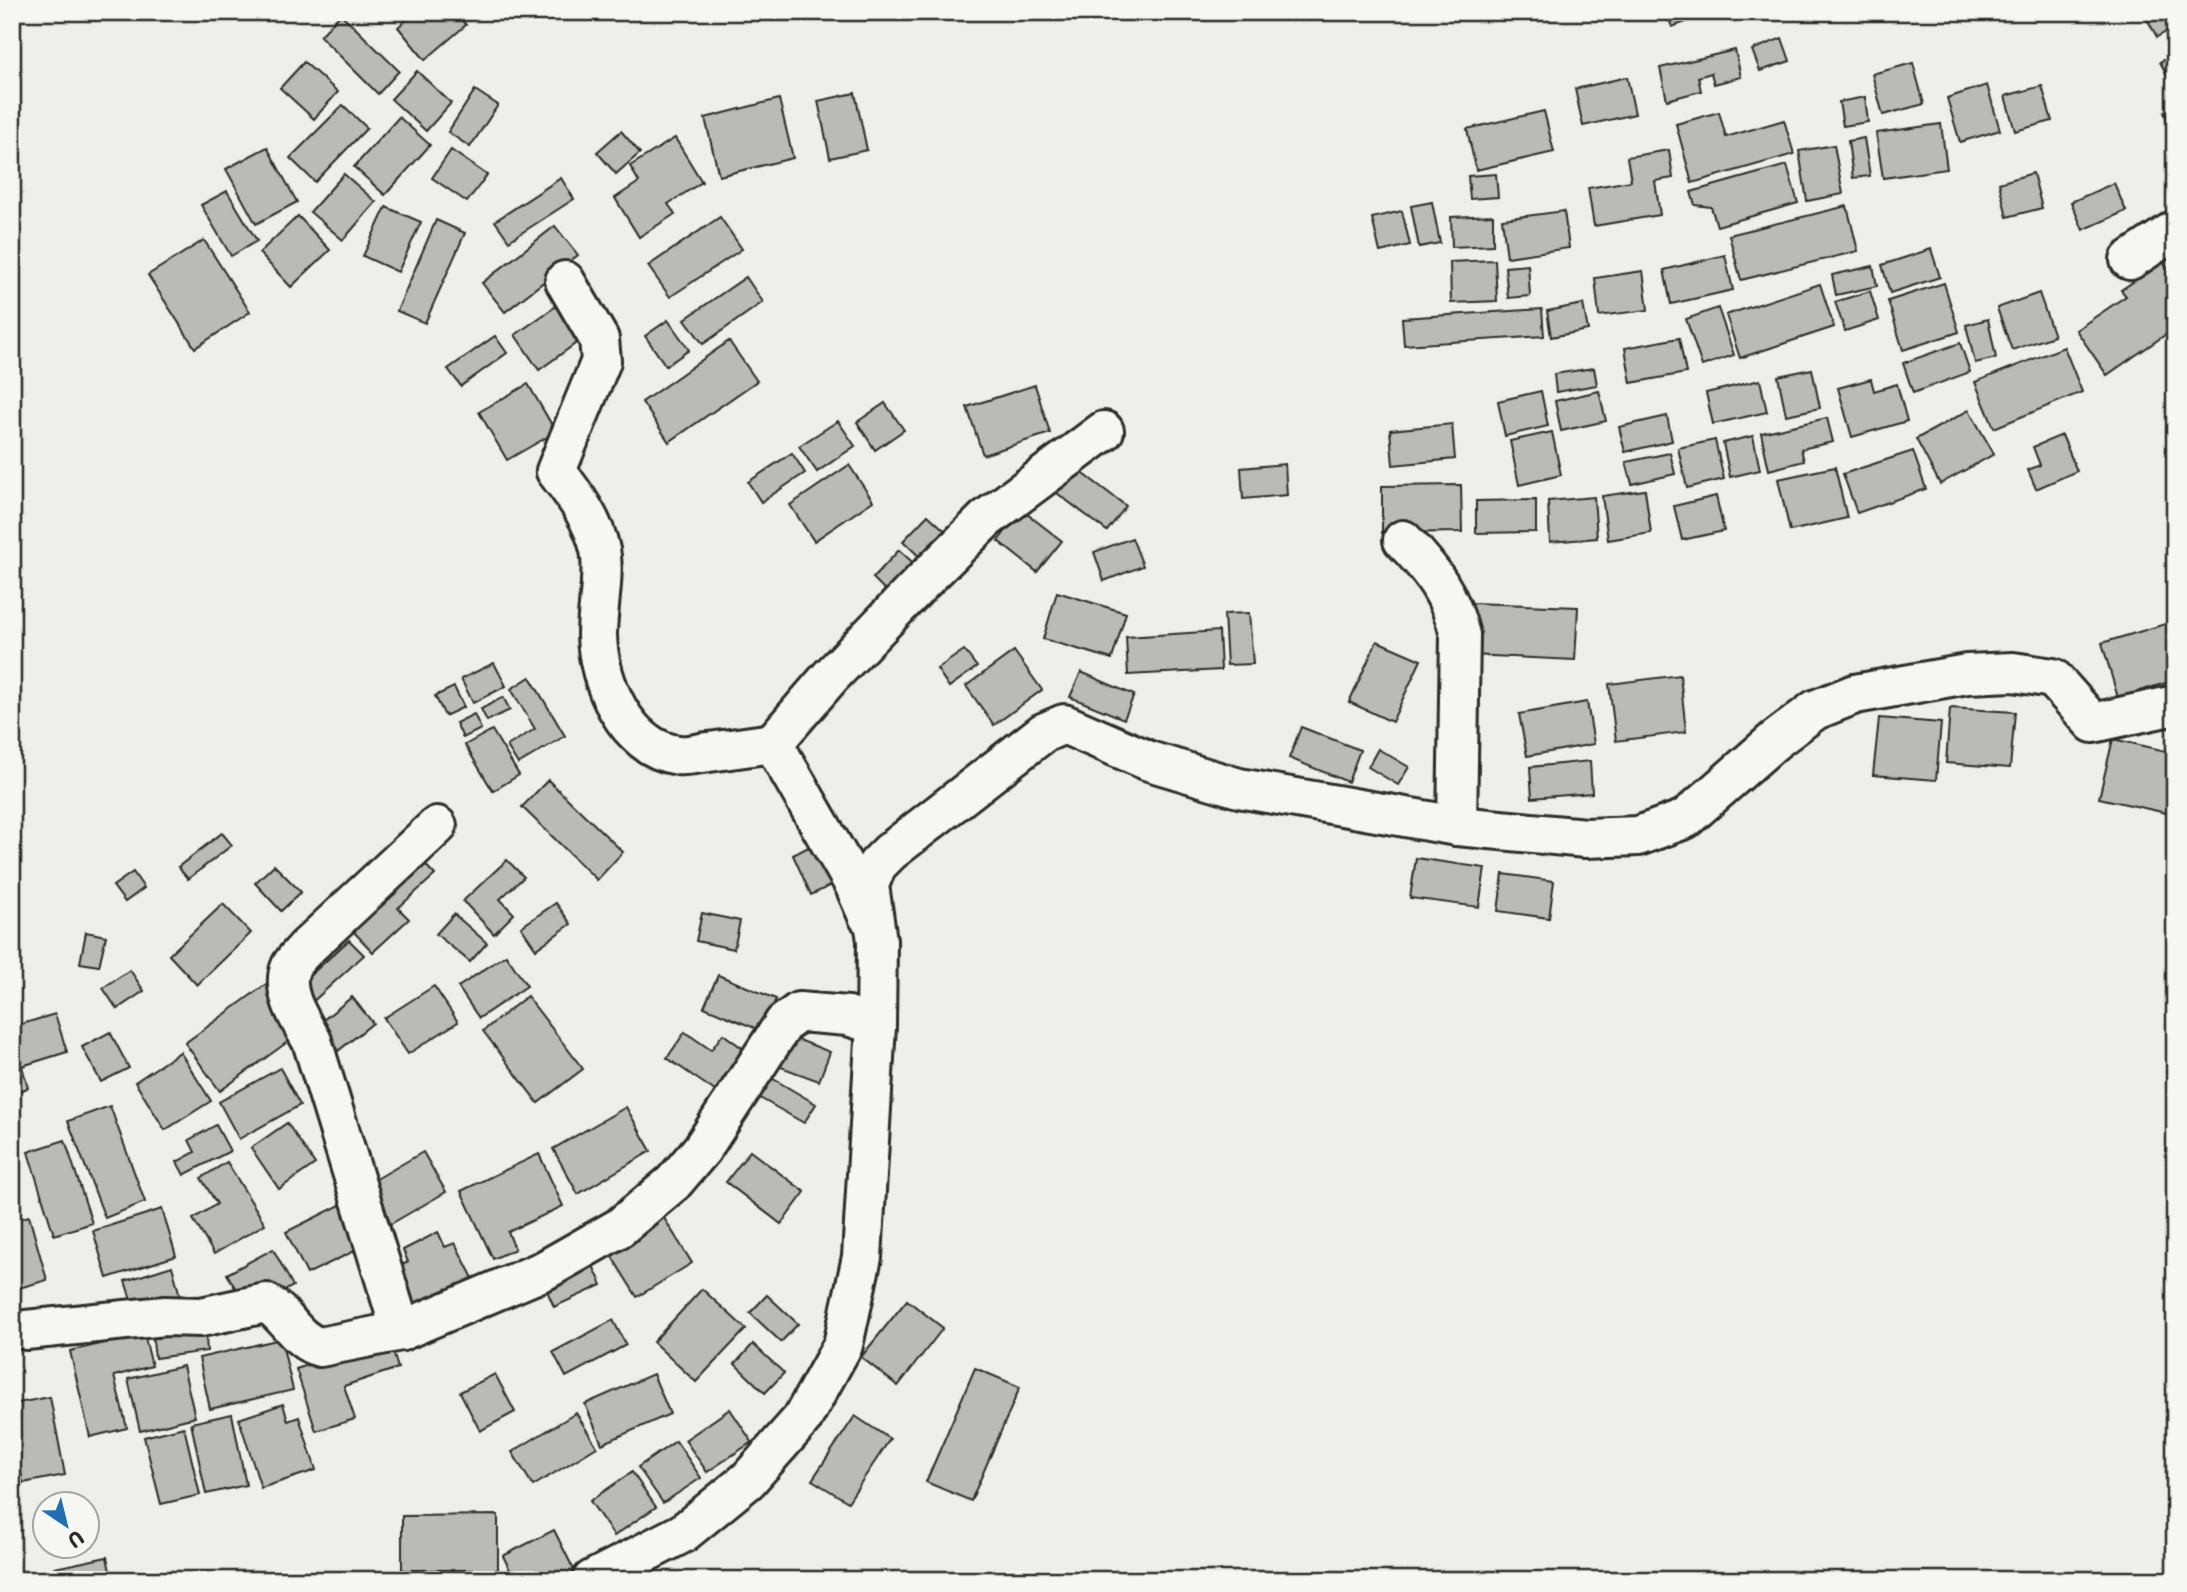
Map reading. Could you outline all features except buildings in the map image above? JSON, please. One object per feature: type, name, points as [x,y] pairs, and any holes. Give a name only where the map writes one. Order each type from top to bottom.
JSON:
[{"type":"street","points":[[2130,260],[2175,230]]},
{"type":"street","points":[[565,281],[599,339],[601,361],[556,471],[588,519],[601,554],[597,638],[610,690],[626,723],[638,736],[664,752],[681,755],[773,743],[830,677],[986,519],[1104,431]]},
{"type":"street","points":[[1403,540],[1445,590],[1460,635],[1457,826]]},
{"type":"street","points":[[592,1580],[683,1533],[748,1480],[802,1419],[844,1345],[862,1257],[876,1025],[877,941],[869,886],[877,865],[890,852],[1043,733],[1064,724],[1149,761],[1239,788],[1457,826],[1586,838],[1638,836],[1685,819],[1774,741],[1815,710],[1855,694],[1955,677],[2013,671],[2053,678],[2093,723],[2175,705]]},
{"type":"street","points":[[773,743],[854,884],[877,941]]},
{"type":"street","points":[[401,1331],[312,1041],[293,1006],[287,982],[292,965],[306,948],[437,826]]},
{"type":"street","points":[[26,1329],[165,1316],[201,1317],[265,1303],[273,1307],[310,1345],[320,1347],[401,1331],[545,1270],[619,1228],[673,1183],[702,1149],[784,1023],[799,1012],[848,1016],[876,1025]]}]
